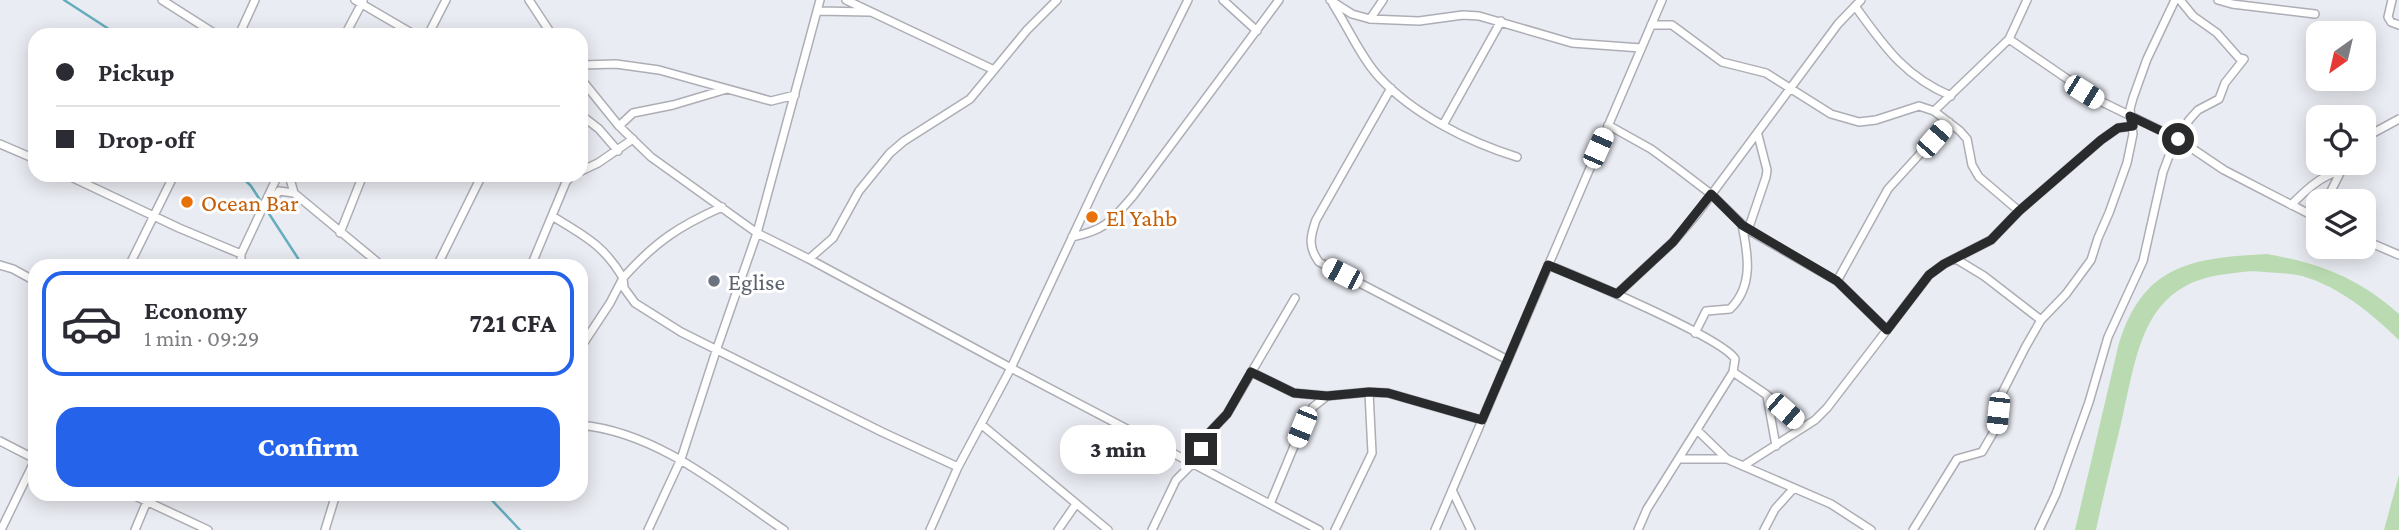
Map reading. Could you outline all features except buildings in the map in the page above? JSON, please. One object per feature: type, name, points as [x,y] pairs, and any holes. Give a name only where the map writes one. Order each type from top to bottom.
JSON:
[{"type":"street","points":[[162,0],[206,28]]},
{"type":"street","points":[[242,28],[255,0]]},
{"type":"street","points":[[432,28],[446,0]]},
{"type":"street","points":[[529,0],[547,28]]},
{"type":"street","points":[[648,530],[681,459],[716,348],[757,233],[820,0]]},
{"type":"street","points":[[847,0],[994,71]]},
{"type":"street","points":[[809,259],[832,238],[859,191],[890,153],[904,141],[970,99],[1027,30],[1057,0]]},
{"type":"street","points":[[930,530],[958,467],[1011,368],[1188,0]]},
{"type":"street","points":[[1223,0],[1257,31]]},
{"type":"street","points":[[1072,237],[1104,227],[1114,218],[1279,0]]},
{"type":"street","points":[[1370,19],[1383,0]]},
{"type":"street","points":[[1435,530],[1662,0]]},
{"type":"street","points":[[1617,294],[1673,242],[1758,135],[1838,24],[1861,0]]},
{"type":"street","points":[[1934,111],[2009,39],[2027,0]]},
{"type":"street","points":[[1913,530],[1957,459],[1982,452],[1996,428],[2000,397],[2041,320],[2066,294],[2091,260],[2127,163],[2133,126],[2130,116],[2133,98],[2147,59],[2178,0],[2193,16],[2217,33],[2239,58],[2244,59],[2225,83],[2219,99],[2199,110],[2189,120],[2163,172],[2143,261],[2108,337],[2056,494],[2039,530]]},
{"type":"street","points":[[2218,0],[2315,14]]},
{"type":"street","points":[[2392,0],[2388,18],[2399,25]]},
{"type":"street","points":[[348,28],[360,1],[404,28]]},
{"type":"street","points":[[1330,1],[1352,14],[1370,19],[1419,21],[1463,15],[1501,21],[1573,43],[1641,48]]},
{"type":"street","points":[[1330,1],[1371,68],[1391,89],[1443,125],[1475,143],[1517,157]]},
{"type":"street","points":[[1855,6],[1889,54],[1926,85],[1951,96]]},
{"type":"street","points":[[818,10],[873,13]]},
{"type":"street","points":[[1443,125],[1501,21]]},
{"type":"street","points":[[1651,25],[1672,25],[1722,62],[1766,73],[1831,114],[1859,122],[1876,120],[1919,106],[1934,111],[1967,139],[1972,165],[1979,177],[2019,211]]},
{"type":"street","points":[[2009,39],[2098,100],[2178,139],[2224,170],[2306,212]]},
{"type":"street","points":[[588,65],[616,64],[659,70],[771,101],[795,95]]},
{"type":"street","points":[[588,88],[619,126],[651,157],[757,233],[1313,529]]},
{"type":"street","points":[[619,126],[633,113],[673,105],[727,89]]},
{"type":"street","points":[[1391,89],[1317,220],[1311,235],[1310,250],[1319,262],[1506,359]]},
{"type":"street","points":[[2376,131],[2399,119]]},
{"type":"street","points":[[588,120],[618,151]]},
{"type":"street","points":[[1837,281],[1888,189],[1949,122]]},
{"type":"street","points":[[1608,125],[1651,149],[1711,194],[1745,228],[1837,281],[1887,330]]},
{"type":"street","points":[[1743,466],[1815,420],[1827,408],[1929,275],[1944,264],[1991,240],[2019,211],[2112,131],[2133,126]]},
{"type":"street","points":[[1695,333],[1706,311],[1730,309],[1742,290],[1749,266],[1745,228],[1767,170],[1758,135]]},
{"type":"street","points":[[588,167],[618,151],[633,139]]},
{"type":"street","points":[[1,146],[28,156]]},
{"type":"street","points":[[2291,205],[2327,175]]},
{"type":"street","points":[[82,182],[221,248],[241,254]]},
{"type":"street","points":[[132,259],[170,182]]},
{"type":"street","points":[[241,259],[275,182]]},
{"type":"street","points":[[291,182],[293,193]]},
{"type":"street","points":[[340,233],[360,182]]},
{"type":"street","points":[[440,259],[479,182]]},
{"type":"street","points":[[534,259],[566,182]]},
{"type":"street","points":[[265,202],[271,202],[279,191],[293,193],[373,259]]},
{"type":"street","points":[[588,336],[623,278],[643,255],[679,227],[722,207]]},
{"type":"street","points":[[552,216],[610,256],[623,278],[624,288],[635,303],[681,332],[958,467]]},
{"type":"street","points":[[2376,245],[2399,255]]},
{"type":"street","points":[[1956,259],[1984,276],[2041,320]]},
{"type":"street","points":[[0,265],[28,278]]},
{"type":"street","points":[[1548,265],[1617,294],[1695,333],[1732,354],[1735,359],[1733,372],[1647,509],[1638,530]]},
{"type":"street","points":[[1152,530],[1176,480],[1192,464],[1209,433],[1227,414],[1296,298]]},
{"type":"street","points":[[1251,372],[1294,393],[1327,396],[1369,392],[1410,398],[1482,420]]},
{"type":"street","points":[[1733,372],[1767,395],[1803,427]]},
{"type":"street","points":[[1335,530],[1372,453],[1369,392]]},
{"type":"street","points":[[1313,393],[1313,407]]},
{"type":"street","points":[[1767,395],[1776,446]]},
{"type":"street","points":[[1270,504],[1302,427],[1313,407],[1327,396]]},
{"type":"street","points":[[982,425],[1108,530]]},
{"type":"street","points":[[588,426],[652,444],[681,459],[784,530]]},
{"type":"street","points":[[1697,430],[1727,459],[1831,504],[1871,530]]},
{"type":"street","points":[[0,441],[28,455]]},
{"type":"street","points":[[1680,459],[1727,459]]},
{"type":"street","points":[[1,530],[28,474]]},
{"type":"street","points":[[1764,530],[1775,509],[1794,488]]},
{"type":"street","points":[[1452,490],[1471,530]]},
{"type":"street","points":[[135,530],[146,501]]},
{"type":"street","points":[[157,501],[208,530]]},
{"type":"street","points":[[325,530],[334,501]]},
{"type":"street","points":[[1058,530],[1076,503]]},
{"type":"green space","points":[[2267,254],[2321,268],[2368,290],[2399,314],[2399,340],[2354,302],[2329,287],[2302,276],[2259,271],[2241,272],[2200,280],[2178,290],[2162,305],[2141,343],[2096,530],[2075,530],[2118,347],[2128,320],[2141,298],[2155,283],[2173,271],[2192,264]]},
{"type":"green space","points":[[2399,475],[2399,530],[2384,530]]},
{"type":"waterway","points":[[64,0],[107,28]]},
{"type":"waterway","points":[[247,182],[298,259]]},
{"type":"waterway","points":[[493,501],[520,530]]},
{"type":"place","name":"Ocean Bar","points":[[187,202]]},
{"type":"place","name":"El Yahb","points":[[1092,217]]},
{"type":"place","name":"Eglise","points":[[714,281]]},
{"type":"route","points":[[1201,449],[1209,433],[1227,414],[1251,372],[1294,393],[1327,396],[1388,393],[1482,420],[1548,265],[1617,294],[1673,242],[1711,194],[1736,220],[1755,234],[1837,281],[1887,330],[1929,275],[1944,264],[1991,240],[2019,211],[2112,131],[2133,126],[2130,116],[2178,139]]}]
